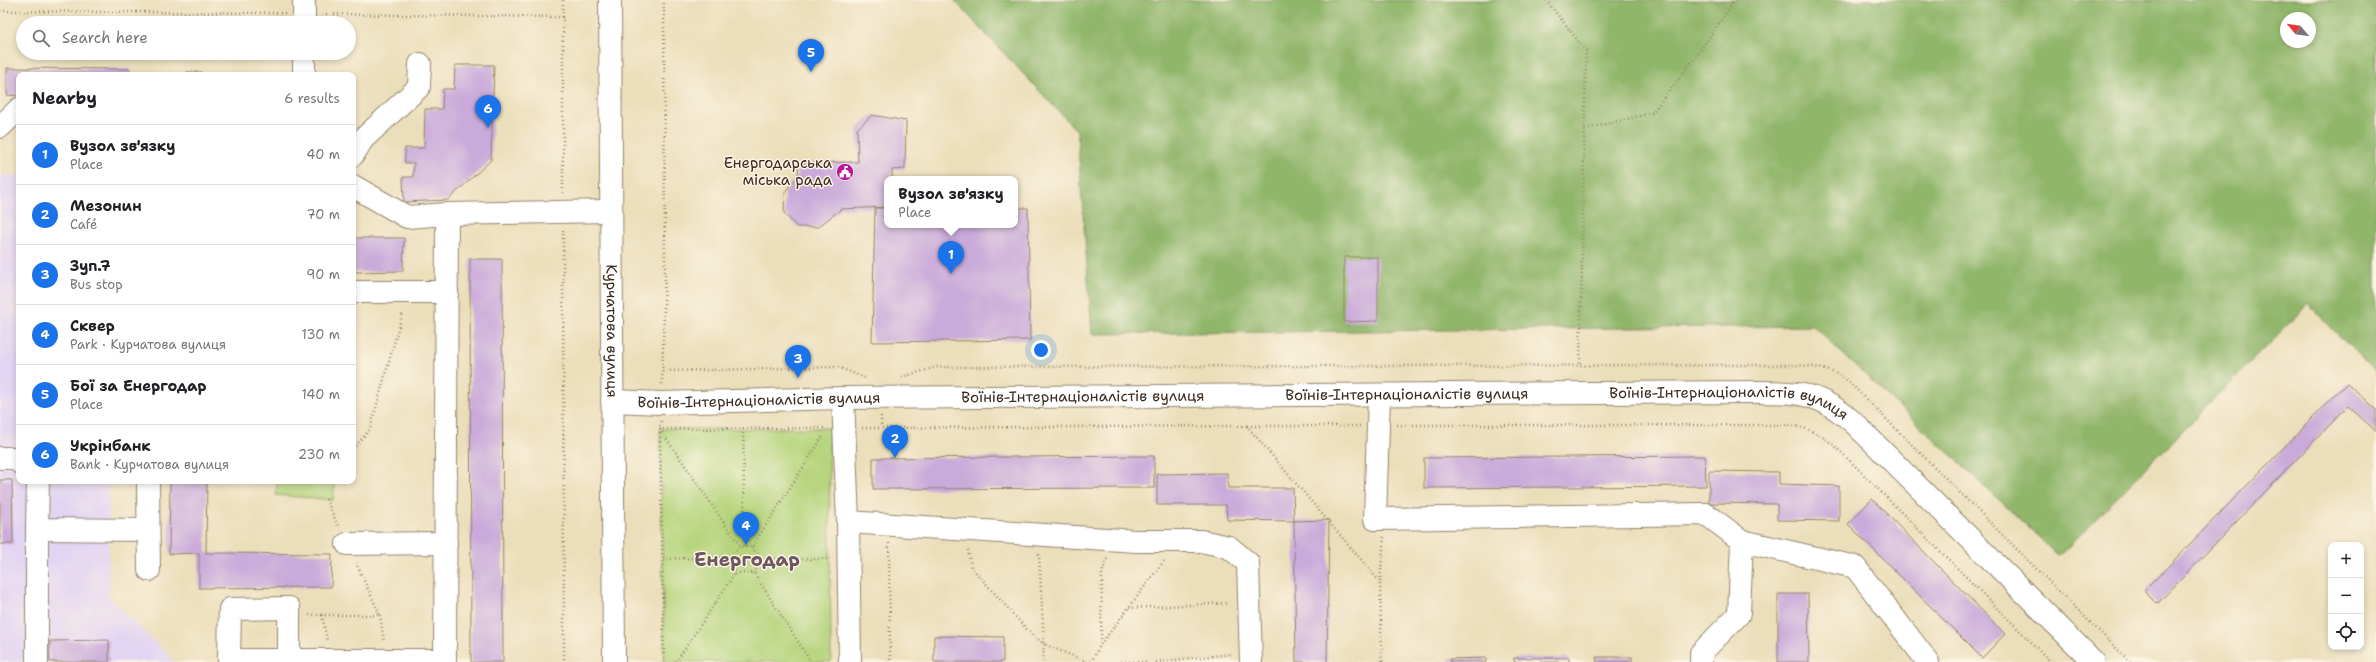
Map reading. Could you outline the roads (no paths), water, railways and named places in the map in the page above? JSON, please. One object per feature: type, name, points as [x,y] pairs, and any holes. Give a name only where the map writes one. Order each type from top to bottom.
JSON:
[{"type":"street","name":"Курчатова вулиця","points":[[610,0],[609,211],[614,662]]},
{"type":"street","points":[[304,60],[304,72]]},
{"type":"street","points":[[356,142],[419,87],[420,64]]},
{"type":"street","points":[[0,127],[16,112]]},
{"type":"street","points":[[356,188],[407,217],[447,214],[609,211]]},
{"type":"street","points":[[289,660],[289,608],[230,609],[230,660],[445,661],[447,214]]},
{"type":"street","points":[[356,292],[447,292]]},
{"type":"street","name":"Воїнів-Інтернаціоналістів вулиця","points":[[612,401],[661,403],[843,398],[1379,396],[1778,392],[1805,394],[1822,400],[1837,408],[1855,424],[2094,662]]},
{"type":"street","points":[[1379,396],[1375,519],[1706,514],[1742,541],[1855,567],[1928,662]]},
{"type":"street","points":[[843,398],[848,522],[850,662]]},
{"type":"street","points":[[0,458],[16,459]]},
{"type":"street","points":[[38,484],[38,662]]},
{"type":"street","points":[[148,484],[149,570]]},
{"type":"street","points":[[848,522],[1113,540],[1202,541],[1229,547],[1248,564],[1251,656]]},
{"type":"street","points":[[37,530],[148,530]]},
{"type":"street","points":[[1701,662],[1701,653],[1739,614],[1742,541]]},
{"type":"street","points":[[347,544],[446,543]]},
{"type":"place","name":"Бої за Енергодар","points":[[811,72]]},
{"type":"place","name":"Укрінбанк","points":[[488,128]]},
{"type":"place","name":"Енергодарська міська рада","points":[[845,172]]},
{"type":"place","name":"Вузол зв'язку","points":[[951,274]]},
{"type":"place","name":"Зуп.7","points":[[798,378]]},
{"type":"place","name":"Мезонин","points":[[895,458]]},
{"type":"place","name":"Сквер","points":[[746,545]]},
{"type":"district","name":"Енергодар","points":[[747,559]]}]
